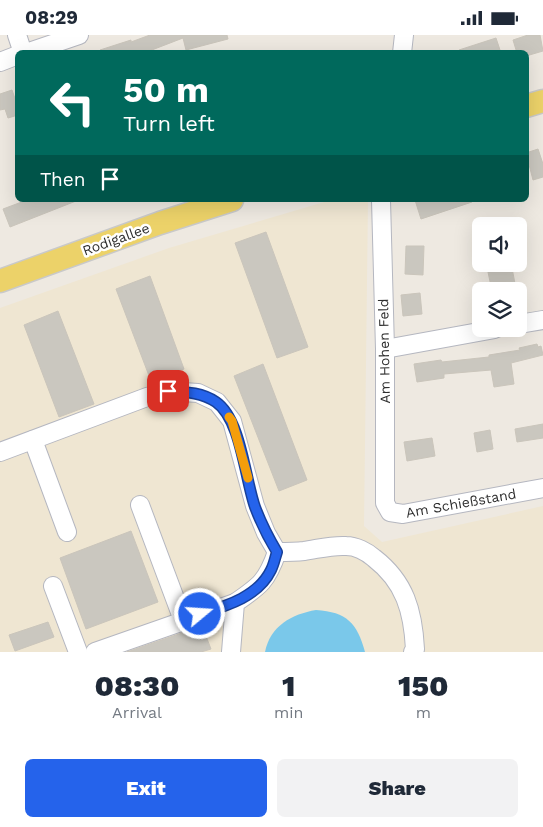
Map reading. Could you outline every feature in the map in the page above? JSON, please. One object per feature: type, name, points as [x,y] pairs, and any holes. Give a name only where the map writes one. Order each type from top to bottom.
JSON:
[{"type":"main road","points":[[529,105],[543,101]]},
{"type":"main road","name":"Rodigallee","points":[[0,281],[160,223],[226,202]]},
{"type":"street","points":[[17,35],[23,50]]},
{"type":"street","points":[[33,50],[79,35]]},
{"type":"street","points":[[402,50],[404,35]]},
{"type":"street","points":[[0,62],[15,56]]},
{"type":"street","name":"Am Hohen Feld","points":[[381,202],[385,349],[385,503]]},
{"type":"street","points":[[527,323],[543,320]]},
{"type":"street","points":[[385,349],[472,333]]},
{"type":"street","points":[[0,452],[108,411],[168,391],[198,393],[217,402],[232,421],[255,506],[266,533],[277,552],[271,570],[258,588],[235,603],[95,652]]},
{"type":"street","points":[[34,440],[67,532]]},
{"type":"street","name":"Am Schießstand","points":[[385,503],[390,512],[403,515],[543,488]]},
{"type":"street","points":[[140,505],[183,620]]},
{"type":"street","points":[[277,552],[349,546],[368,553],[384,566],[404,594],[413,620],[416,649],[413,652]]},
{"type":"street","points":[[53,586],[78,652]]},
{"type":"street","points":[[231,652],[235,603]]},
{"type":"shaded area","points":[[324,202],[368,202],[364,526],[382,542],[543,506],[543,652],[0,652],[0,308],[169,248]]},
{"type":"water","points":[[316,610],[336,613],[349,621],[358,633],[365,652],[265,652],[272,635],[283,623],[291,618]]},
{"type":"building","points":[[150,35],[227,35],[228,39],[186,50],[183,38],[152,50],[100,50],[131,40],[131,42]]},
{"type":"building","points":[[528,35],[540,35],[543,51],[529,55],[529,50],[516,50],[513,40]]},
{"type":"building","points":[[496,38],[500,50],[459,50]]},
{"type":"building","points":[[12,90],[15,98],[15,116],[8,118],[5,109],[0,110],[0,94]]},
{"type":"building","points":[[538,149],[543,164],[543,177],[533,180],[529,165],[529,152]]},
{"type":"building","points":[[22,202],[73,202],[10,227],[3,209]]},
{"type":"building","points":[[416,202],[472,202],[421,219]]},
{"type":"building","points":[[266,232],[308,347],[277,358],[235,243]]},
{"type":"building","points":[[406,246],[424,246],[423,275],[405,274]]},
{"type":"building","points":[[488,272],[513,272],[515,282],[490,282]]},
{"type":"building","points":[[150,276],[184,369],[151,381],[116,289]]},
{"type":"building","points":[[420,293],[422,314],[403,316],[401,295]]},
{"type":"building","points":[[58,311],[94,404],[59,417],[24,325]]},
{"type":"building","points":[[537,344],[538,347],[541,346],[543,355],[511,363],[514,384],[494,387],[491,370],[444,374],[444,378],[417,382],[414,364],[489,357],[489,355],[520,350],[519,348]]},
{"type":"building","points":[[263,364],[307,480],[279,491],[234,376]]},
{"type":"building","points":[[543,424],[543,438],[517,442],[515,429]]},
{"type":"building","points":[[490,430],[493,449],[477,452],[474,433]]},
{"type":"building","points":[[432,438],[435,456],[407,461],[404,442]]},
{"type":"building","points":[[131,531],[158,602],[86,629],[60,558]]},
{"type":"building","points":[[48,622],[54,637],[15,651],[9,635]]},
{"type":"building","points":[[202,626],[211,649],[201,652],[127,652]]},
{"type":"slow traffic","points":[[229,417],[232,421],[248,478]]},
{"type":"route","points":[[168,391],[198,393],[217,402],[232,421],[255,506],[266,533],[277,552],[271,570],[258,588],[235,603],[200,614]]}]
